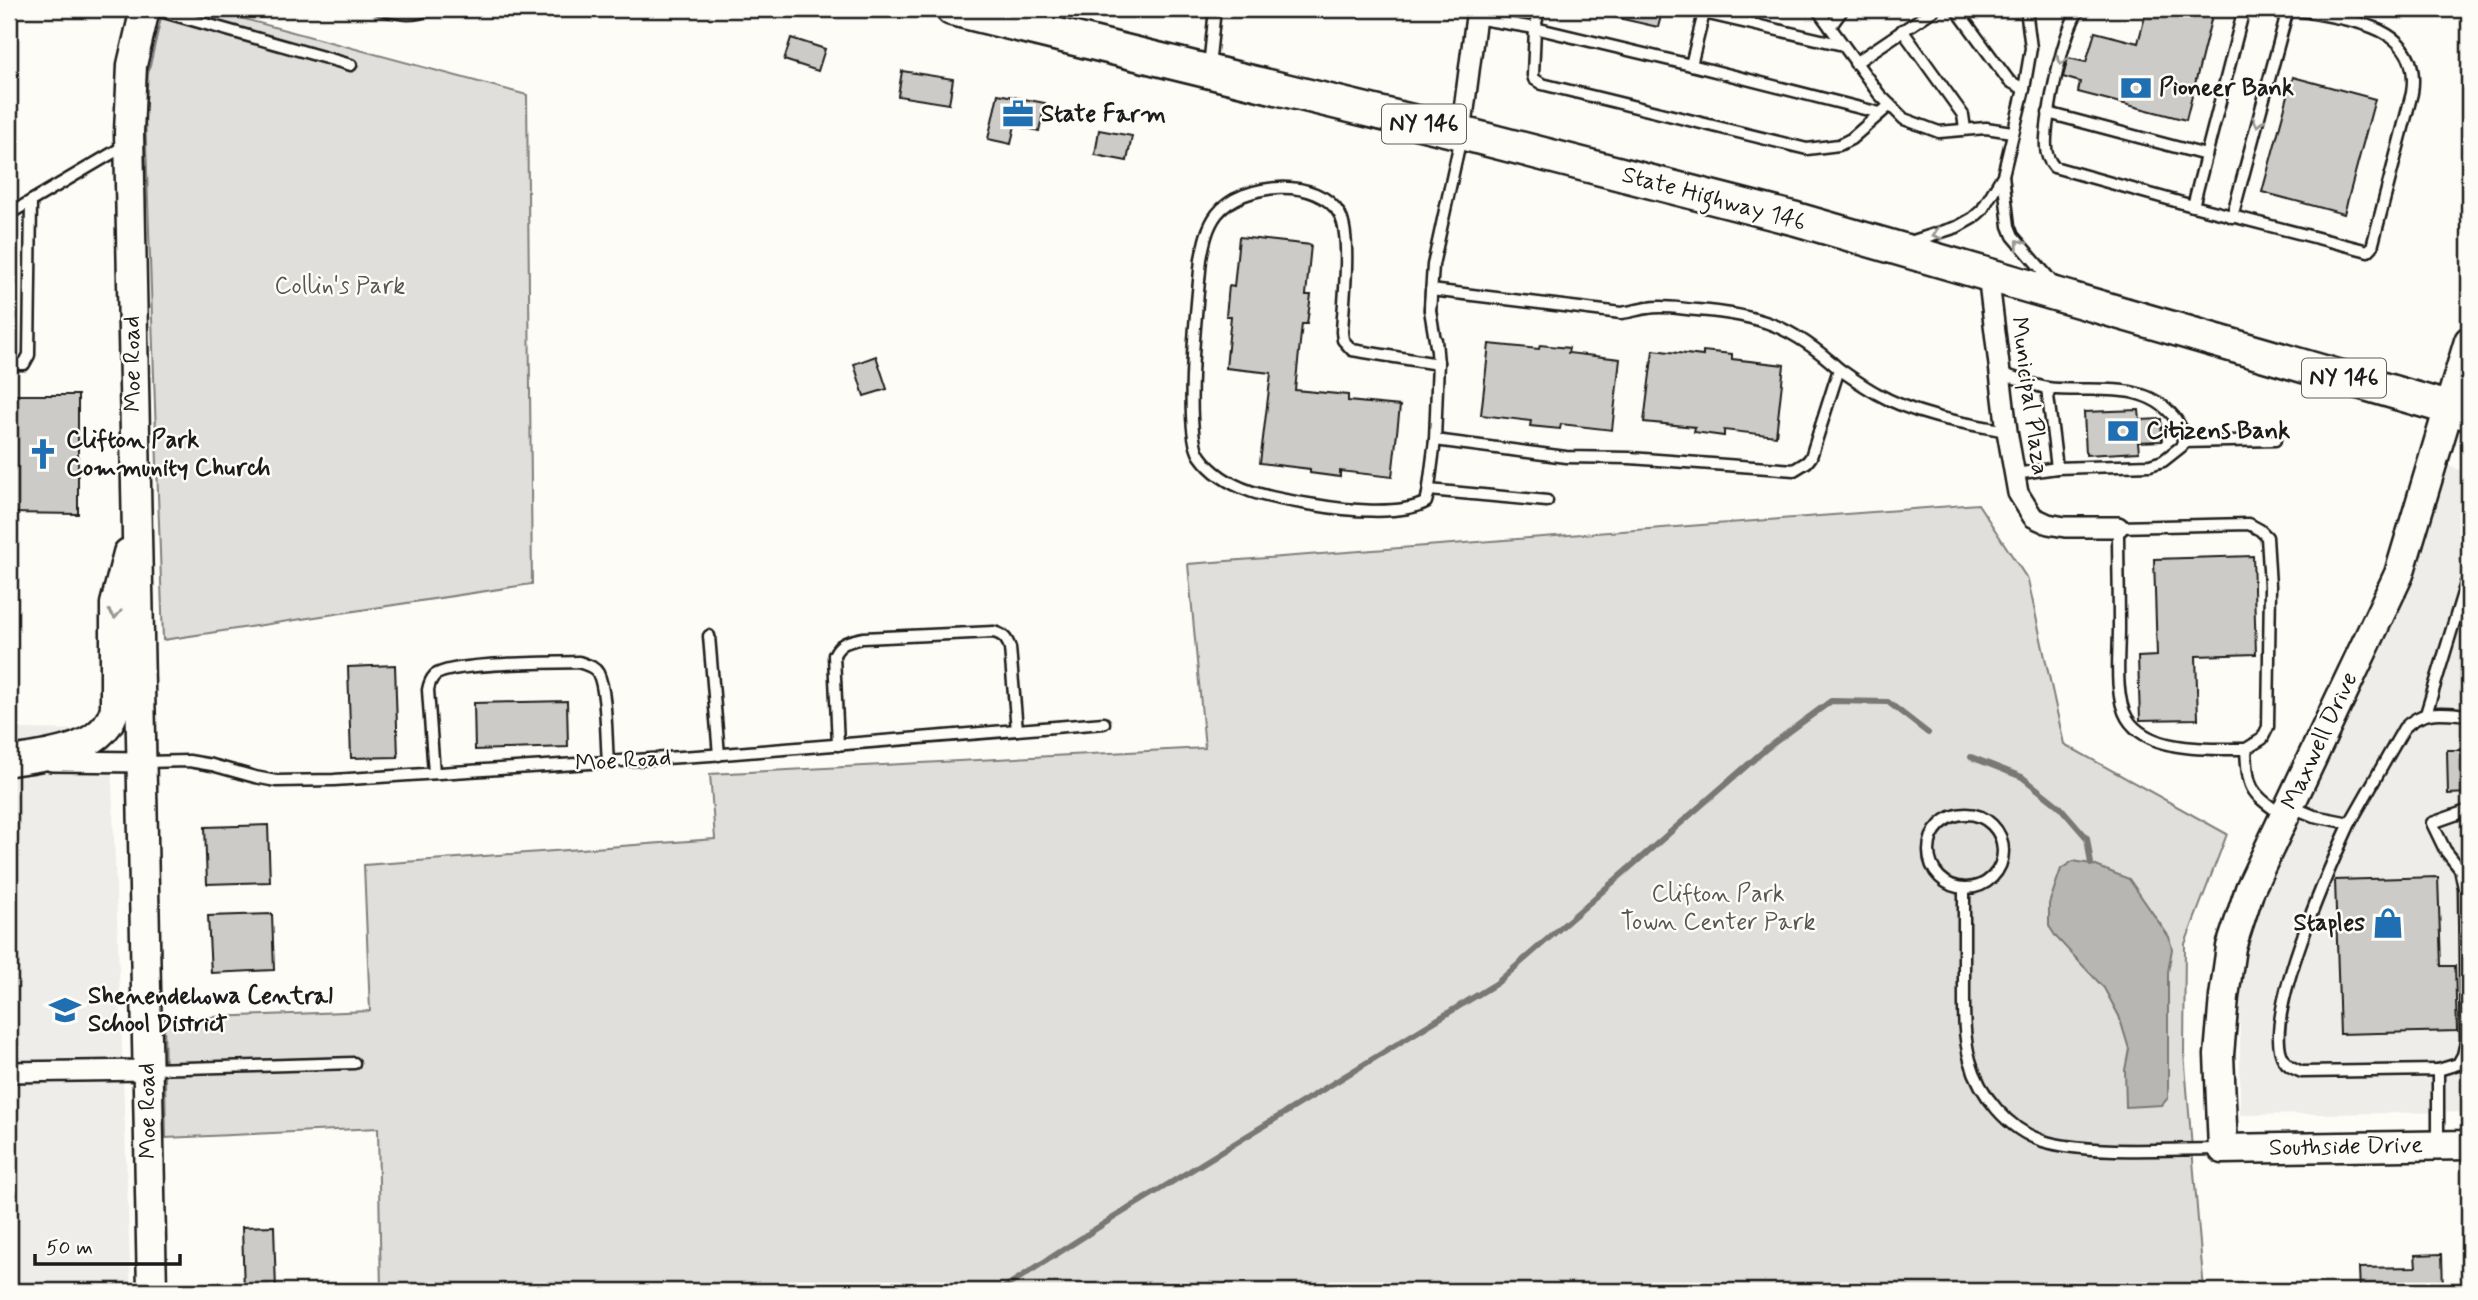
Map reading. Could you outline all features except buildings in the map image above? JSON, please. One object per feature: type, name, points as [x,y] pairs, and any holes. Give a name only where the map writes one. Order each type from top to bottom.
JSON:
[{"type":"main road","name":"State Highway 146","points":[[952,9],[1783,216],[2460,411]]},
{"type":"street","name":"Moe Road","points":[[145,9],[132,65],[130,143],[152,1291]]},
{"type":"street","points":[[1461,134],[1476,14]]},
{"type":"street","name":"Municipal Plaza","points":[[1988,274],[2007,430],[2018,493],[2033,517],[2048,524],[2065,527],[2118,527]]},
{"type":"street","name":"Maxwell Drive","points":[[2223,1149],[2219,1055],[2231,947],[2250,889],[2399,574],[2460,411],[2469,341]]},
{"type":"street","points":[[10,761],[76,747],[100,733],[113,717],[115,604],[136,524]]},
{"type":"street","points":[[10,761],[142,762]]},
{"type":"street","points":[[9,1072],[147,1070]]},
{"type":"street","name":"Southside Drive","points":[[2223,1149],[2469,1145]]},
{"type":"lane","points":[[153,9],[351,65]]},
{"type":"lane","points":[[379,9],[402,15],[419,14],[431,9]]},
{"type":"lane","points":[[1208,71],[1214,9]]},
{"type":"lane","points":[[1539,9],[1535,28],[1533,75],[1542,85],[1807,149],[1839,145],[1851,139],[1890,105]]},
{"type":"lane","points":[[1817,9],[1854,63],[1904,119],[1924,129],[1939,132],[1986,128],[2012,131]]},
{"type":"lane","points":[[1830,27],[1843,9]]},
{"type":"lane","points":[[1854,63],[1935,9]]},
{"type":"lane","points":[[1956,9],[2009,81],[2025,89]]},
{"type":"lane","points":[[2026,9],[2031,48],[2025,89],[2012,131],[2003,175],[2009,226],[2013,236],[2064,296]]},
{"type":"lane","points":[[2080,9],[2070,30],[2048,113],[2046,147],[2049,162],[2054,167],[2232,217],[2368,251],[2372,247],[2412,93],[2413,64],[2396,39],[2382,31],[2294,9]]},
{"type":"lane","points":[[2193,206],[2244,9]]},
{"type":"lane","points":[[2232,217],[2288,9]]},
{"type":"lane","points":[[1691,65],[1704,11],[1843,46]]},
{"type":"lane","points":[[1476,14],[1880,113]]},
{"type":"lane","points":[[1902,30],[1963,115],[1965,129]]},
{"type":"lane","points":[[2048,113],[2206,155]]},
{"type":"lane","points":[[1438,365],[1352,350],[1346,345],[1342,332],[1346,231],[1340,215],[1329,202],[1303,190],[1273,188],[1252,192],[1238,198],[1219,212],[1204,240],[1191,394],[1193,441],[1199,454],[1212,469],[1227,480],[1255,493],[1324,507],[1416,508],[1426,502],[1435,440],[1438,365],[1430,310],[1433,265],[1461,134]]},
{"type":"lane","points":[[9,214],[130,143]]},
{"type":"lane","points":[[1894,247],[1957,227],[1973,218],[1982,211],[2003,175]]},
{"type":"lane","points":[[9,363],[24,363],[29,355],[31,202]]},
{"type":"lane","points":[[1431,290],[1621,313],[1648,307],[1735,313],[1786,329],[1877,394],[1912,409],[1952,421],[2007,430]]},
{"type":"lane","points":[[1435,440],[1578,458],[1630,458],[1794,470],[1807,463],[1811,457],[1839,369]]},
{"type":"lane","points":[[2001,373],[2047,388],[2138,393],[2159,402],[2170,411],[2183,431],[2182,446],[2163,461],[2150,465],[2057,468],[2015,474]]},
{"type":"lane","points":[[2047,388],[2057,468]]},
{"type":"lane","points":[[2183,442],[2275,440]]},
{"type":"lane","points":[[1429,490],[1547,501]]},
{"type":"lane","points":[[2249,524],[2267,537],[2270,586],[2268,727],[2262,739],[2246,749],[2191,749],[2165,744],[2145,734],[2127,719],[2119,692],[2118,527],[2249,524]]},
{"type":"lane","points":[[2426,714],[2469,577]]},
{"type":"lane","points":[[838,745],[834,656],[838,648],[847,641],[863,638],[994,632],[1000,634],[1007,639],[1010,648],[1017,730]]},
{"type":"lane","points":[[709,636],[719,755]]},
{"type":"lane","points":[[434,773],[428,690],[430,681],[436,674],[460,668],[579,662],[592,667],[598,674],[601,686],[608,762]]},
{"type":"lane","points":[[2469,715],[2426,714],[2415,718],[2404,728],[2350,823],[2311,911],[2283,1001],[2281,1053],[2292,1068],[2302,1072],[2438,1070],[2458,1064],[2466,1042],[2465,888],[2460,869],[2445,850],[2432,823],[2469,810]]},
{"type":"lane","name":"Moe Road","points":[[142,762],[188,761],[275,780],[719,755],[1104,723]]},
{"type":"lane","points":[[2246,749],[2248,780],[2254,792],[2287,811],[2350,823]]},
{"type":"lane","points":[[1967,814],[1981,817],[1992,824],[2003,847],[2003,860],[1989,881],[1964,889],[1942,881],[1930,861],[1928,849],[1931,838],[1945,820],[1967,814]]},
{"type":"lane","points":[[1964,889],[1964,1012],[1970,1060],[1981,1088],[2007,1121],[2043,1141],[2073,1146],[2223,1149]]},
{"type":"lane","points":[[147,1070],[354,1063]]},
{"type":"lane","points":[[2438,1070],[2438,1146]]},
{"type":"shaded area","points":[[2442,464],[2469,473],[2469,1112],[2240,1115],[2240,986],[2254,914]]},
{"type":"shaded area","name":"Shenendehowa Central School District","points":[[9,729],[110,730],[131,1291],[9,1291]]},
{"type":"shaded area","points":[[2073,861],[2091,864],[2129,879],[2169,937],[2172,949],[2168,972],[2168,1098],[2162,1105],[2126,1107],[2125,1070],[2129,1049],[2119,1016],[2104,988],[2049,926],[2049,904],[2061,869]]},
{"type":"green space","name":"Collin's Park","points":[[163,9],[207,9],[527,95],[532,584],[163,640],[145,113],[148,74]]},
{"type":"green space","name":"Clifton Park Town Center Park","points":[[1978,504],[2028,580],[2064,744],[2227,834],[2185,944],[2184,1053],[2204,1291],[381,1291],[378,1128],[166,1138],[164,1019],[370,1011],[364,865],[715,839],[710,774],[1205,748],[1188,564]]},
{"type":"waterway","points":[[999,1291],[1497,983],[1767,748],[1831,701],[1888,702],[1928,733]]},
{"type":"waterway","points":[[1971,757],[2022,777],[2060,807],[2087,838],[2091,864]]},
{"type":"place","name":"Pioneer Bank","points":[[2136,88]]},
{"type":"place","name":"State Farm","points":[[1018,114]]},
{"type":"place","name":"Citizens Bank","points":[[2123,431]]},
{"type":"place","name":"Clifton Park Community Church","points":[[43,454]]},
{"type":"place","name":"Staples","points":[[2388,923]]},
{"type":"place","name":"Shenendehowa Central School District","points":[[65,1010]]}]
